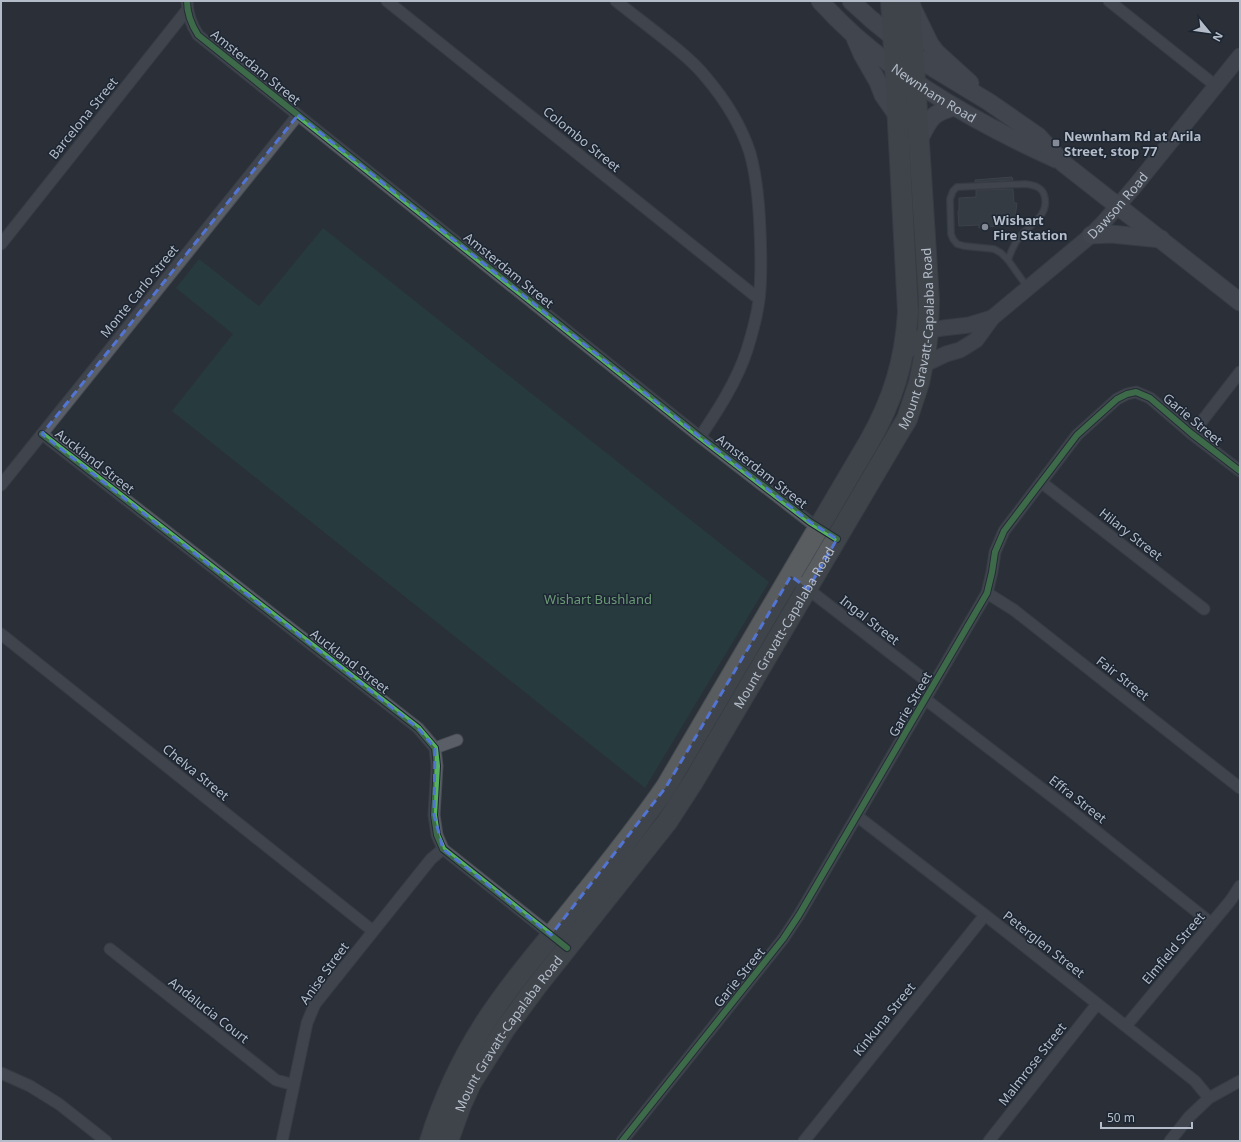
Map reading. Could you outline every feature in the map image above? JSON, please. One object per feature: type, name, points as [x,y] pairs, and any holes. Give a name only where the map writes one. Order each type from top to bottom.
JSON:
[{"type":"highway","name":"Mount Gravatt-Capalaba Road","points":[[430,1141],[444,1101],[456,1075],[484,1024],[523,969],[650,810],[666,787],[819,528],[876,429],[890,399],[903,356],[907,326],[907,293],[893,37],[903,2]]},
{"type":"highway","name":"Mount Gravatt-Capalaba Road","points":[[448,1141],[471,1083],[523,1004],[667,822],[680,802],[808,589],[907,419],[918,388],[923,365],[928,332],[929,300],[914,54],[903,2]]},
{"type":"main road","name":"Newnham Road","points":[[820,1],[854,35],[916,82],[954,107],[1030,148],[1063,163]]},
{"type":"main road","name":"Newnham Road","points":[[851,1],[914,54],[940,73],[989,102],[1038,136],[1063,163],[1240,302]]},
{"type":"main road","points":[[903,2],[933,48],[989,102]]},
{"type":"main road","points":[[854,35],[862,54],[871,68],[882,95],[897,114]]},
{"type":"main road","name":"Dawson Road","points":[[923,365],[968,346],[976,340],[992,318],[1091,235],[1118,205],[1240,56]]},
{"type":"main road","points":[[919,140],[931,117],[941,111],[954,107]]},
{"type":"main road","points":[[1091,235],[1111,234],[1161,239]]},
{"type":"main road","name":"Dawson Road","points":[[903,356],[920,338],[928,332],[942,328],[969,325],[992,318]]},
{"type":"street","name":"Colombo Street","points":[[387,1],[759,299]]},
{"type":"street","points":[[616,1],[680,51],[704,74],[722,99],[738,126],[749,151],[756,177],[761,253],[759,299],[747,351],[737,375],[700,437]]},
{"type":"street","points":[[1109,1],[1216,86]]},
{"type":"street","name":"Amsterdam Street","points":[[187,5],[192,24],[198,35],[700,437],[819,528],[837,539]]},
{"type":"street","name":"Barcelona Street","points":[[1,244],[187,5]]},
{"type":"street","name":"Monte Carlo Street","points":[[1,485],[298,115]]},
{"type":"street","points":[[1192,434],[1240,372]]},
{"type":"street","name":"Garie Street","points":[[622,1141],[783,939],[799,915],[987,593],[995,552],[1004,531],[1077,435],[1118,399],[1127,394],[1136,392],[1150,398],[1192,434],[1240,471]]},
{"type":"street","name":"Auckland Street","points":[[42,434],[418,728],[436,748]]},
{"type":"street","name":"Hilary Street","points":[[1041,482],[1204,609]]},
{"type":"street","name":"Ingal Street","points":[[791,576],[933,686]]},
{"type":"street","name":"Fair Street","points":[[987,593],[1014,610],[1240,788]]},
{"type":"street","name":"Chelva Street","points":[[1,634],[373,932]]},
{"type":"street","name":"Effra Street","points":[[925,699],[1212,923]]},
{"type":"street","points":[[457,740],[436,748],[438,766],[434,815],[437,835],[443,850],[567,948]]},
{"type":"street","name":"Peterglen Street","points":[[857,816],[1195,1081],[1210,1098]]},
{"type":"street","name":"Anise Street","points":[[282,1141],[307,1023],[315,1004],[431,859],[443,850]]},
{"type":"street","name":"Elmfield Street","points":[[1126,1026],[1212,923],[1240,886]]},
{"type":"street","name":"Kinkuna Street","points":[[804,1141],[985,915]]},
{"type":"street","name":"Andalucia Court","points":[[110,949],[276,1080],[294,1085]]},
{"type":"street","name":"Malmrose Street","points":[[989,1141],[1097,1004]]},
{"type":"street","points":[[1,1073],[30,1086],[58,1104],[106,1141]]},
{"type":"street","points":[[1170,1141],[1189,1117],[1210,1098],[1240,1081]]},
{"type":"lane","points":[[1008,260],[1014,244],[1020,236],[1038,220],[1046,204],[1045,195],[1041,189],[1035,185],[1025,184],[958,187],[953,190],[950,199],[952,234],[957,244],[964,246],[994,248],[1008,260],[1028,288]]},
{"type":"highlighted area","points":[[298,115],[700,437],[810,522],[837,539],[808,589],[791,576],[666,787],[551,935],[443,849],[434,815],[435,748],[418,728],[42,434]]},
{"type":"green space","name":"Wishart Bushland","points":[[323,228],[769,582],[645,788],[172,411],[233,334],[176,288],[199,259],[259,306]]},
{"type":"building","points":[[1012,177],[1013,180],[975,182],[975,180]]},
{"type":"building","points":[[1013,189],[1014,203],[1017,203],[1014,225],[979,228],[979,225],[959,226],[959,198],[976,197],[976,190]]},
{"type":"cycle path","points":[[187,1],[190,19],[198,35],[700,437],[810,522],[837,539]]},
{"type":"cycle path","points":[[622,1141],[783,939],[799,915],[987,593],[995,552],[1004,531],[1077,435],[1117,399],[1127,394],[1136,392],[1150,398],[1192,434],[1240,471]]},
{"type":"cycle path","points":[[42,434],[418,728],[435,748],[437,766],[434,815],[437,835],[443,849],[567,948]]},
{"type":"place","name":"Newnham Rd at Arila Street, stop 77","points":[[1056,143]]},
{"type":"place","name":"Wishart Fire Station","points":[[985,227]]}]
